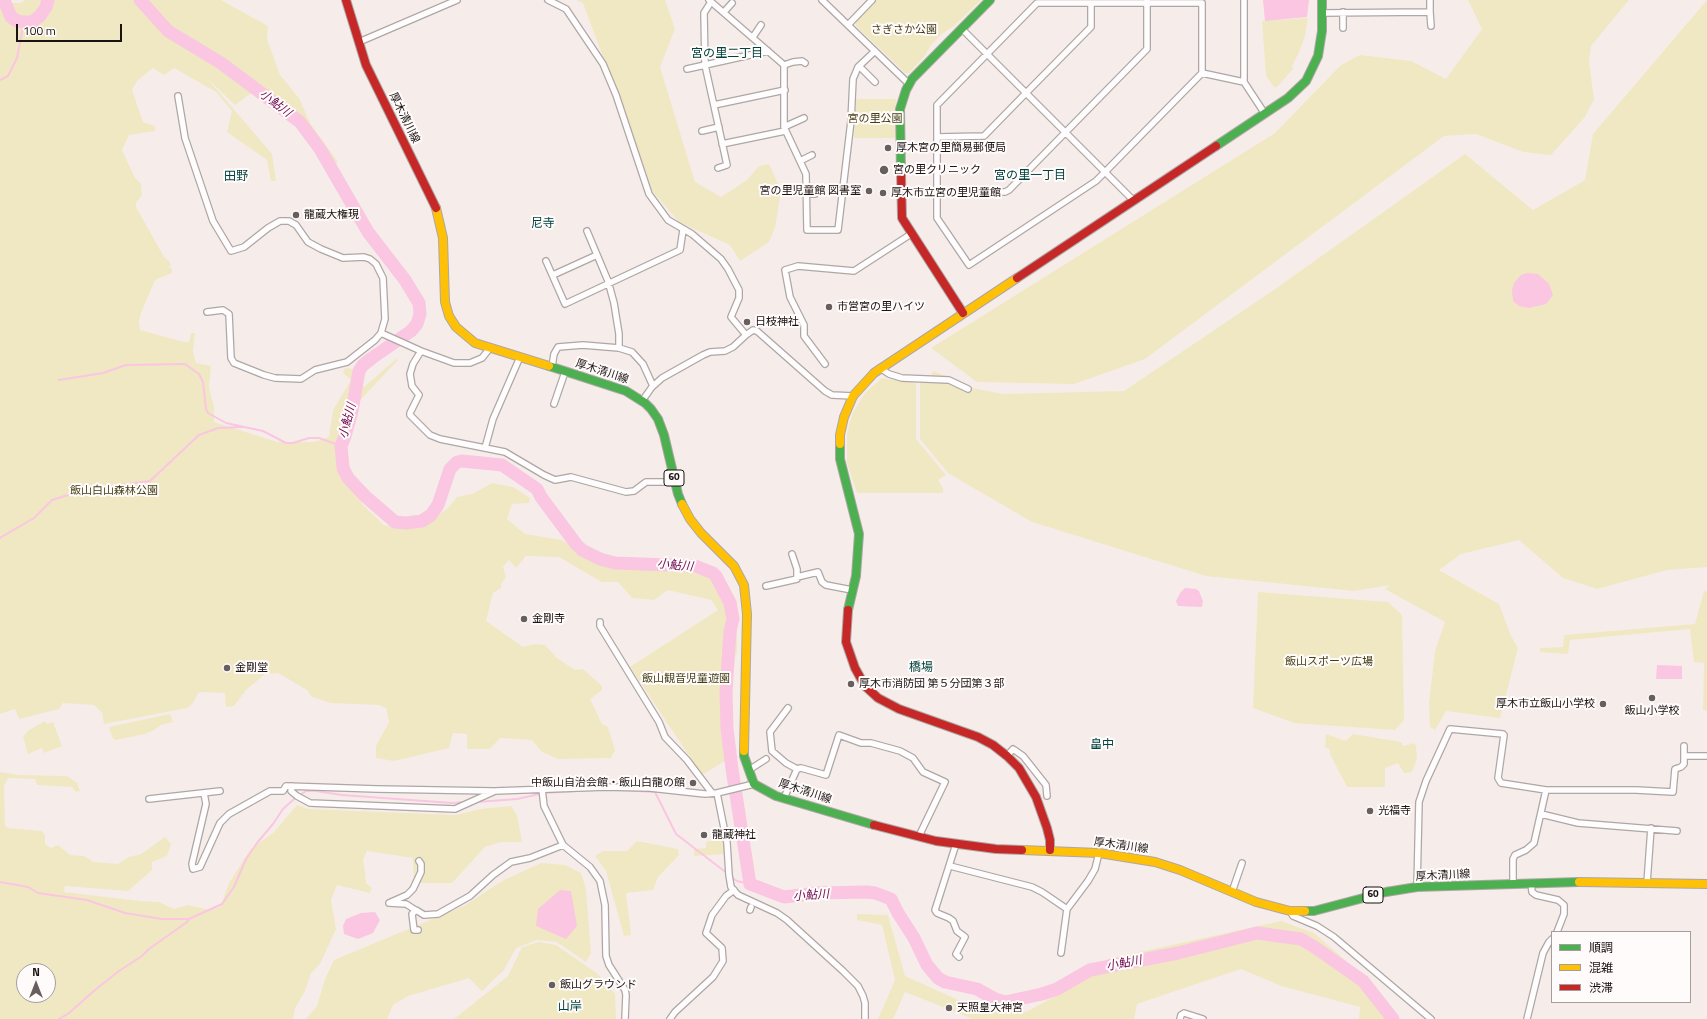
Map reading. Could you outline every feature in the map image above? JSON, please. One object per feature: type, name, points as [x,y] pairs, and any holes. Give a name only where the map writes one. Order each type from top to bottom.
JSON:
[{"type":"main road","name":"厚木清川線","points":[[346,0],[366,65],[438,212],[443,238],[445,302],[449,316],[456,327],[475,343],[618,388],[642,401],[652,409],[658,419],[664,435],[678,494],[690,519],[734,566],[744,585],[747,614],[744,756],[749,770],[750,785],[776,796],[920,836],[956,844],[996,849],[1099,853],[1155,862],[1180,870],[1256,902],[1290,911],[1314,911],[1386,892],[1418,887],[1513,883],[1707,884]]},
{"type":"main road","points":[[963,313],[902,218],[900,110],[909,84],[990,0]]},
{"type":"main road","points":[[1050,850],[1050,840],[1047,828],[1036,797],[1019,768],[1007,756],[993,745],[978,737],[899,709],[878,698],[865,686],[855,668],[846,642],[846,625],[848,605],[856,576],[859,534],[842,470],[839,448],[844,417],[853,396],[866,380],[880,368],[1279,106],[1306,81],[1313,68],[1321,40],[1322,0]]},
{"type":"street","points":[[359,42],[457,0]]},
{"type":"street","points":[[548,0],[566,9],[603,64],[616,95],[649,194],[668,220],[692,234],[721,259],[728,269],[738,290],[739,298],[730,317],[746,335]]},
{"type":"street","points":[[822,0],[909,84]]},
{"type":"street","points":[[848,25],[872,0]]},
{"type":"street","points":[[1244,0],[1244,82],[1265,114]]},
{"type":"street","points":[[1430,0],[1431,26]]},
{"type":"street","points":[[718,168],[727,165],[705,65],[704,13],[710,1],[784,65],[784,129],[806,174],[807,230],[838,230],[851,122],[853,83],[859,66],[875,51]]},
{"type":"street","points":[[901,192],[1005,192],[1009,190],[1147,50],[1147,1]]},
{"type":"street","points":[[1147,1],[1202,3],[1202,73],[1096,181],[968,265],[937,218],[937,105],[1037,3],[1091,3],[1147,1]]},
{"type":"street","points":[[724,12],[732,3]]},
{"type":"street","points":[[937,137],[984,136],[1091,28],[1091,3]]},
{"type":"street","points":[[1343,12],[1343,28]]},
{"type":"street","points":[[1322,13],[1430,12]]},
{"type":"street","points":[[753,37],[762,25]]},
{"type":"street","points":[[962,29],[1134,201]]},
{"type":"street","points":[[687,69],[768,51]]},
{"type":"street","points":[[784,65],[793,62],[805,63]]},
{"type":"street","points":[[859,66],[875,82]]},
{"type":"street","points":[[1202,73],[1244,82]]},
{"type":"street","points":[[714,106],[785,90]]},
{"type":"street","points":[[178,96],[185,138],[211,214],[231,251],[244,247],[268,228],[280,221],[289,221],[296,225],[308,242],[321,249],[343,258],[364,256],[370,259],[376,264],[383,278],[385,318],[383,334],[347,362],[315,370],[301,379],[275,378],[234,363],[231,358],[229,314],[223,310],[207,312]]},
{"type":"street","points":[[722,144],[784,129],[804,118]]},
{"type":"street","points":[[702,131],[719,127]]},
{"type":"street","points":[[800,161],[812,155]]},
{"type":"street","points":[[806,194],[815,194]]},
{"type":"street","points":[[546,260],[565,304],[680,250],[684,230]]},
{"type":"street","points":[[587,231],[614,303],[619,348]]},
{"type":"street","points":[[825,364],[815,348],[804,336],[804,325],[790,297],[784,267],[798,266],[854,271],[911,234]]},
{"type":"street","points":[[553,275],[597,255]]},
{"type":"street","points":[[642,401],[653,386],[662,378],[703,355],[710,352],[725,351],[733,347],[753,330],[757,331],[825,391],[832,395],[853,396]]},
{"type":"street","points":[[383,334],[420,351],[454,363],[464,364],[482,358],[490,348]]},
{"type":"street","points":[[552,367],[554,354],[558,347],[583,345],[619,348],[632,352],[643,364],[653,386]]},
{"type":"street","points":[[420,351],[410,374],[412,386],[419,396],[410,415],[430,435],[440,439],[505,452],[555,480],[572,477],[626,492],[634,491],[646,482],[675,482]]},
{"type":"street","points":[[484,448],[493,419],[520,357]]},
{"type":"street","points":[[880,368],[889,374],[902,378],[949,380],[968,390]]},
{"type":"street","points":[[554,404],[564,372]]},
{"type":"street","points":[[792,554],[797,569],[797,577]]},
{"type":"street","points":[[766,586],[797,579],[797,577],[818,572],[822,582],[826,585],[852,590]]},
{"type":"street","points":[[600,622],[600,626],[659,722],[665,737],[717,792],[727,843],[731,887],[738,895],[776,913],[787,920],[843,971],[858,986],[863,996],[865,1019]]},
{"type":"street","points":[[788,708],[770,732],[772,751],[786,763],[797,769],[802,768],[826,775],[840,735],[861,743],[871,742],[900,751],[914,758],[923,772],[944,782],[920,836]]},
{"type":"street","points":[[1418,887],[1419,802],[1426,781],[1450,729],[1503,734],[1498,778],[1501,783],[1546,790],[1636,790],[1673,792],[1675,769],[1682,767],[1684,764],[1684,746]]},
{"type":"street","points":[[1007,756],[1013,749],[1023,756],[1046,785],[1047,796]]},
{"type":"street","points":[[1685,756],[1707,756]]},
{"type":"street","points":[[749,770],[766,759]]},
{"type":"street","points":[[784,798],[797,769]]},
{"type":"street","points":[[204,793],[206,804],[192,864],[193,869],[200,867],[220,823],[229,814],[270,791],[283,791],[286,786],[495,791],[606,787],[643,788],[705,794],[750,785]]},
{"type":"street","points":[[292,786],[291,791],[310,803],[455,809],[495,791]]},
{"type":"street","points":[[542,789],[544,806],[563,845],[590,867],[600,880],[605,905],[606,956],[609,965],[625,990],[624,1019]]},
{"type":"street","points":[[1513,883],[1513,859],[1515,855],[1526,850],[1534,843],[1546,790]]},
{"type":"street","points":[[149,799],[220,791]]},
{"type":"street","points":[[1541,814],[1578,823],[1677,831]]},
{"type":"street","points":[[1647,883],[1650,828]]},
{"type":"street","points":[[956,844],[935,910],[937,913],[953,921],[957,931],[966,937],[956,954]]},
{"type":"street","points":[[419,861],[421,864],[421,872],[413,890],[407,895],[389,903],[406,904],[424,915],[438,914],[470,896],[493,875],[511,862],[530,858],[563,845]]},
{"type":"street","points":[[1061,953],[1067,909],[1088,882],[1095,869],[1099,853]]},
{"type":"street","points":[[1232,892],[1242,863]]},
{"type":"street","points":[[950,866],[1032,887],[1067,909]]},
{"type":"street","points":[[1531,883],[1532,892],[1536,895],[1558,900],[1564,905],[1564,914],[1557,931]]},
{"type":"street","points":[[670,1019],[675,1012],[713,977],[723,961],[722,948],[706,933],[712,915],[726,896],[734,890]]},
{"type":"street","points":[[417,911],[412,914],[414,930],[418,930]]},
{"type":"street","points":[[1290,911],[1293,916],[1317,926],[1334,937],[1431,1019]]},
{"type":"street","points":[[1527,1019],[1541,960],[1545,948],[1551,940]]},
{"type":"street","points":[[1180,1019],[1181,1015],[1184,1013],[1203,1019]]},
{"type":"green space","points":[[0,0],[7,0],[9,3],[20,3],[25,0],[221,0],[268,26],[267,39],[280,75],[299,98],[310,123],[338,162],[327,171],[313,150],[312,140],[255,84],[253,92],[235,105],[207,78],[272,154],[276,181],[271,181],[267,160],[227,132],[232,111],[216,92],[174,68],[164,75],[153,68],[137,81],[132,90],[143,122],[155,126],[155,131],[129,135],[122,150],[135,178],[141,184],[142,195],[136,203],[136,207],[164,257],[169,261],[171,265],[169,267],[172,269],[172,273],[155,280],[141,313],[139,321],[140,330],[184,342],[189,342],[191,333],[195,333],[193,351],[196,363],[211,366],[209,388],[214,407],[214,422],[277,442],[314,442],[329,437],[333,410],[351,380],[343,373],[344,369],[348,368],[354,370],[357,383],[364,387],[396,359],[398,360],[350,411],[345,443],[345,468],[362,504],[384,525],[401,529],[421,528],[448,508],[457,497],[472,494],[492,483],[513,487],[530,498],[529,503],[512,504],[507,519],[525,534],[562,540],[595,561],[664,565],[726,582],[737,601],[737,654],[725,665],[728,759],[702,775],[630,667],[718,610],[711,600],[668,590],[654,600],[632,598],[618,582],[602,582],[559,557],[526,556],[516,568],[509,560],[503,567],[506,577],[501,584],[501,588],[493,593],[486,621],[523,647],[535,644],[545,645],[557,658],[575,670],[583,669],[602,686],[602,690],[590,699],[602,724],[608,727],[615,750],[611,758],[558,759],[542,752],[532,740],[500,738],[490,749],[467,749],[467,734],[453,733],[449,748],[394,761],[376,758],[376,746],[389,722],[386,708],[379,705],[331,703],[312,697],[307,690],[278,673],[265,674],[247,689],[234,706],[226,707],[225,693],[199,692],[192,704],[187,708],[104,724],[102,713],[94,705],[63,703],[59,709],[19,719],[15,709],[0,714]]},
{"type":"green space","points":[[576,0],[665,0],[675,29],[660,67],[695,182],[721,197],[747,180],[759,166],[769,164],[781,191],[775,228],[769,242],[740,261],[730,245],[679,222],[653,192],[583,3]]},
{"type":"green space","name":"さぎさか公園","points":[[877,0],[981,0],[954,26],[943,33],[931,45],[924,57],[909,73],[905,73],[856,26],[856,21]]},
{"type":"green space","points":[[1468,0],[1629,0],[1591,46],[1589,62],[1594,99],[1585,117],[1551,155],[1523,152],[1476,134],[1444,136],[1145,359],[1074,384],[977,382],[931,348],[1275,133],[1341,65],[1360,55],[1411,61],[1446,79],[1482,29]]},
{"type":"green space","points":[[1707,0],[1707,567],[1667,570],[1597,589],[1563,578],[1519,540],[1461,554],[1439,570],[1499,604],[1511,636],[1518,648],[1500,718],[1446,711],[1435,730],[1430,727],[1429,704],[1435,651],[1445,622],[1385,589],[1390,585],[1354,591],[1206,576],[1032,522],[948,473],[920,439],[920,378],[929,380],[933,371],[948,377],[957,385],[1003,394],[1124,391],[1278,287],[1465,154],[1533,210],[1585,180],[1593,134]]},
{"type":"green space","points":[[1308,18],[1305,36],[1292,66],[1293,69],[1277,87],[1274,87],[1266,76],[1262,21]]},
{"type":"green space","name":"宮の里公園","points":[[856,99],[896,99],[895,138],[854,138]]},
{"type":"green space","points":[[882,378],[916,383],[916,439],[946,475],[938,480],[943,488],[943,493],[857,493],[847,463],[847,434],[852,414],[865,393]]},
{"type":"green space","points":[[1704,591],[1707,592],[1707,711],[1703,710],[1704,663],[1694,662],[1690,629],[1570,640],[1568,654],[1540,652],[1540,648],[1563,647],[1564,635],[1695,624]]},
{"type":"green space","name":"飯山スポーツ広場","points":[[1258,592],[1388,602],[1402,615],[1404,720],[1395,730],[1294,723],[1253,708]]},
{"type":"green space","points":[[170,714],[173,722],[161,725],[145,734],[116,740],[113,739],[109,727]]},
{"type":"green space","points":[[45,721],[47,724],[53,722],[62,746],[44,753],[42,748],[28,754],[23,736],[29,730]]},
{"type":"green space","points":[[1326,734],[1346,741],[1353,734],[1401,742],[1403,746],[1414,743],[1416,746],[1417,758],[1412,772],[1404,773],[1398,763],[1385,768],[1385,787],[1347,787],[1330,754],[1330,749],[1325,748]]},
{"type":"green space","points":[[0,772],[20,775],[67,776],[77,783],[80,791],[76,792],[72,787],[37,785],[35,779],[8,778],[4,786],[5,825],[7,828],[42,831],[45,835],[45,844],[51,848],[58,845],[70,855],[84,856],[94,862],[118,864],[129,857],[141,854],[165,837],[171,844],[167,856],[152,862],[152,870],[128,891],[65,886],[64,892],[159,902],[174,909],[188,905],[209,910],[220,907],[229,883],[250,850],[274,832],[297,805],[308,809],[456,815],[480,809],[511,806],[517,815],[522,842],[501,842],[485,847],[452,883],[414,883],[413,858],[367,851],[363,860],[366,883],[372,888],[370,893],[337,885],[331,900],[336,929],[320,964],[311,973],[304,993],[295,1008],[293,1019],[0,1019]]},
{"type":"green space","points":[[637,841],[678,849],[679,855],[658,877],[653,890],[626,893],[631,935],[624,936],[606,871],[595,856],[603,851],[627,851]]},
{"type":"green space","points":[[708,841],[724,841],[725,854],[694,856],[694,849],[706,848],[706,843]]},
{"type":"green space","points":[[541,863],[565,865],[581,873],[586,889],[591,953],[586,962],[557,942],[537,940],[516,948],[504,970],[482,991],[469,978],[408,996],[393,1005],[387,1019],[306,1019],[317,1006],[325,979],[334,960],[464,906],[502,881]]},
{"type":"green space","points":[[857,914],[888,915],[905,976],[985,1012],[1026,1012],[1065,991],[1108,959],[1281,921],[1314,933],[1376,987],[1386,1019],[1359,1019],[1360,1007],[1281,986],[1241,969],[1137,1004],[1134,1019],[973,1019],[905,992],[893,1019],[878,1019],[895,980],[882,925],[857,920]]},
{"type":"green space","name":"飯山グラウンド","points":[[539,942],[556,945],[598,974],[615,994],[616,1019],[454,1019],[508,976],[522,947]]},
{"type":"shaded area","points":[[1263,0],[1309,0],[1307,17],[1265,21]]},
{"type":"shaded area","points":[[1527,273],[1538,274],[1549,284],[1553,295],[1546,304],[1529,308],[1519,306],[1513,301],[1512,290],[1514,283],[1521,275]]},
{"type":"shaded area","points":[[1185,588],[1196,589],[1199,591],[1203,601],[1202,607],[1178,606],[1176,601],[1180,593]]},
{"type":"shaded area","points":[[1657,665],[1682,666],[1682,679],[1656,679]]},
{"type":"shaded area","points":[[560,890],[571,891],[577,926],[566,939],[536,926],[538,909]]},
{"type":"shaded area","points":[[375,912],[380,920],[373,933],[358,939],[344,934],[343,926],[346,919],[361,913]]},
{"type":"waterway","name":"小鮎川","points":[[4,0],[11,17],[17,21],[23,22],[32,22],[40,16],[46,7],[48,0]]},
{"type":"waterway","name":"小鮎川","points":[[140,0],[168,31],[221,63],[300,122],[320,149],[368,232],[405,280],[419,303],[420,314],[417,324],[411,331],[372,358],[363,365],[359,371],[352,411],[341,446],[343,468],[348,478],[366,497],[395,522],[406,523],[422,521],[431,515],[438,505],[450,469],[457,462],[462,461],[502,465],[537,489],[541,497],[582,550],[600,559],[615,563],[695,566],[713,573],[716,576],[730,603],[733,619],[730,631],[726,692],[727,729],[750,884],[784,897],[818,893],[867,892],[875,893],[891,899],[914,938],[927,965],[938,978],[945,982],[977,989],[995,999],[1005,1002],[1042,994],[1057,989],[1090,970],[1178,953],[1257,933],[1301,939],[1313,946],[1363,981],[1393,1019]]},
{"type":"waterway","points":[[0,80],[8,76],[17,58],[24,22]]},
{"type":"waterway","points":[[59,380],[103,373],[126,365],[185,364],[199,374],[203,382],[206,409],[208,413],[226,423],[263,431],[286,443],[293,443],[309,438],[319,438],[341,446]]},
{"type":"waterway","points":[[0,538],[34,518],[52,500],[84,490],[150,481],[199,435],[218,428],[242,427]]},
{"type":"waterway","points":[[477,802],[517,799],[544,793],[593,790]]},
{"type":"waterway","points":[[616,790],[655,792],[676,834],[728,874]]},
{"type":"waterway","points":[[0,882],[28,887],[38,893],[87,900],[125,913],[162,919],[189,919],[222,904],[234,887],[246,859],[257,843],[283,809],[306,791],[452,803],[464,802]]},
{"type":"waterway","points":[[731,877],[737,881],[750,884]]},
{"type":"waterway","points":[[59,1019],[69,1013],[119,971],[142,956],[189,919]]},
{"type":"traffic: fast","points":[[901,173],[900,109],[906,90],[912,79],[990,0]]},
{"type":"traffic: fast","points":[[1216,146],[1288,98],[1306,81],[1318,56],[1322,31],[1322,0]]},
{"type":"traffic: fast","points":[[549,366],[626,391],[645,403],[651,409],[658,419],[664,435],[678,494],[682,504]]},
{"type":"traffic: fast","points":[[840,444],[840,459],[859,534],[856,576],[848,610]]},
{"type":"traffic: fast","points":[[744,751],[744,756],[754,784],[776,796],[874,825]]},
{"type":"traffic: fast","points":[[1305,911],[1314,911],[1386,892],[1417,887],[1579,882]]},
{"type":"traffic: slow","points":[[436,208],[443,238],[445,302],[449,316],[456,327],[475,343],[549,366]]},
{"type":"traffic: slow","points":[[840,444],[840,435],[844,417],[853,396],[874,373],[1017,278]]},
{"type":"traffic: slow","points":[[682,504],[690,519],[701,533],[734,566],[744,585],[747,614],[744,751]]},
{"type":"traffic: slow","points":[[1022,850],[1099,853],[1155,862],[1180,870],[1256,902],[1290,911],[1305,911]]},
{"type":"traffic: slow","points":[[1579,882],[1707,884]]},
{"type":"traffic: jam","points":[[346,0],[366,65],[436,208]]},
{"type":"traffic: jam","points":[[1017,278],[1216,146]]},
{"type":"traffic: jam","points":[[901,173],[902,218],[963,313]]},
{"type":"traffic: jam","points":[[848,610],[846,642],[855,668],[865,686],[878,698],[899,709],[978,737],[993,745],[1007,756],[1019,768],[1036,797],[1047,828],[1050,840],[1050,850]]},
{"type":"traffic: jam","points":[[874,825],[936,841],[996,849],[1022,850]]},
{"type":"place","name":"厚木宮の里簡易郵便局","points":[[888,148]]},
{"type":"place","name":"宮の里クリニック","points":[[884,170]]},
{"type":"place","name":"宮の里児童館 図書室","points":[[869,191]]},
{"type":"place","name":"厚木市立宮の里児童館","points":[[883,193]]},
{"type":"place","name":"龍蔵大権現","points":[[296,215]]},
{"type":"place","name":"市営宮の里ハイツ","points":[[829,307]]},
{"type":"place","name":"日枝神社","points":[[747,322]]},
{"type":"place","name":"金剛寺","points":[[524,619]]},
{"type":"place","name":"金剛堂","points":[[227,668]]},
{"type":"place","name":"厚木市消防団 第５分団第３部","points":[[851,684]]},
{"type":"place","name":"飯山小学校","points":[[1652,698]]},
{"type":"place","name":"厚木市立飯山小学校","points":[[1603,704]]},
{"type":"place","name":"中飯山自治会館・飯山白龍の館","points":[[693,783]]},
{"type":"place","name":"光福寺","points":[[1370,811]]},
{"type":"place","name":"龍蔵神社","points":[[704,835]]},
{"type":"place","name":"飯山グラウンド","points":[[552,985]]},
{"type":"place","name":"天照皇大神宮","points":[[949,1008]]},
{"type":"district","name":"宮の里二丁目","points":[[727,54]]},
{"type":"district","name":"宮の里一丁目","points":[[1030,176]]},
{"type":"district","name":"田野","points":[[236,177]]},
{"type":"district","name":"尼寺","points":[[543,224]]},
{"type":"district","name":"橋場","points":[[921,668]]},
{"type":"district","name":"畠中","points":[[1102,745]]},
{"type":"district","name":"山岸","points":[[570,1007]]},
{"type":"park label","name":"飯山白山森林公園","points":[[114,491]]},
{"type":"park label","name":"飯山観音児童遊園","points":[[686,679]]}]
